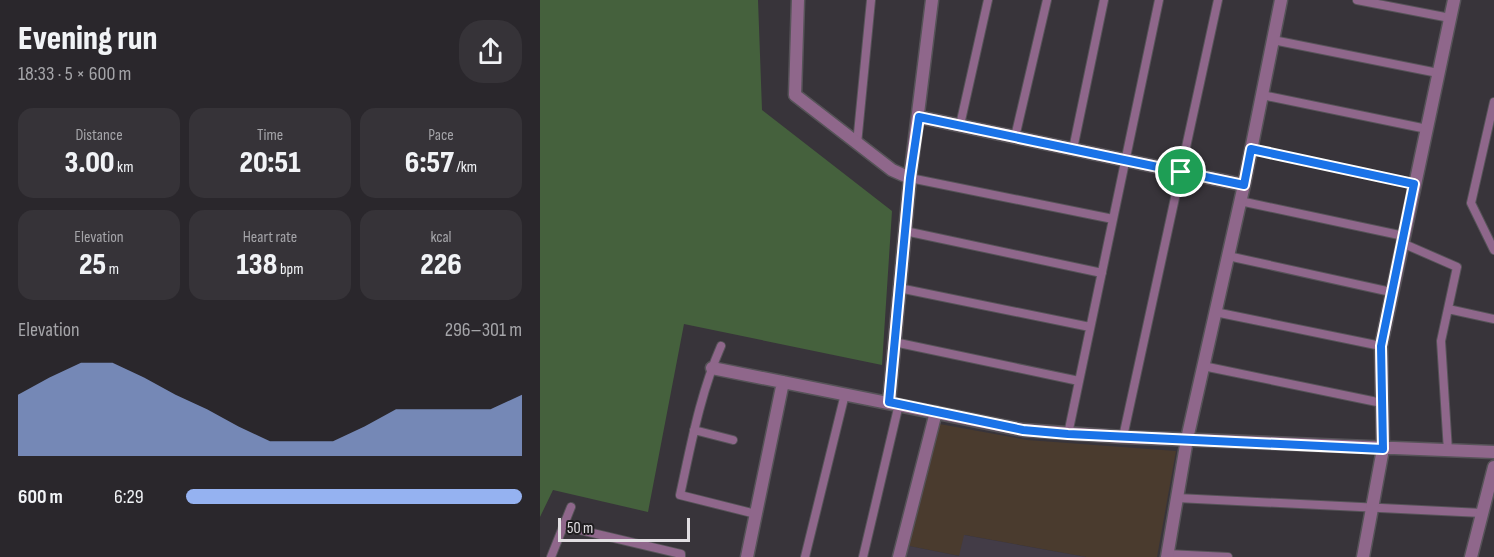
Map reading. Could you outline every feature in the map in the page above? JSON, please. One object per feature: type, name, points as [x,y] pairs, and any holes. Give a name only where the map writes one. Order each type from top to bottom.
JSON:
[{"type":"street","points":[[798,0],[795,95],[892,170],[910,178]]},
{"type":"street","points":[[894,403],[894,342],[899,288],[932,0]]},
{"type":"street","points":[[1167,555],[1187,439],[1244,185],[1281,0]]},
{"type":"street","points":[[1363,557],[1383,449],[1381,346],[1454,0]]},
{"type":"street","points":[[919,117],[1244,185]]},
{"type":"street","points":[[712,368],[1023,430],[1124,437],[1494,453]]},
{"type":"street","points":[[747,557],[783,382]]},
{"type":"street","points":[[899,557],[936,412]]},
{"type":"street","points":[[1471,557],[1494,467]]},
{"type":"lane","points":[[857,144],[871,0]]},
{"type":"lane","points":[[960,125],[988,0]]},
{"type":"lane","points":[[1015,137],[1047,0]]},
{"type":"lane","points":[[1073,149],[1104,0]]},
{"type":"lane","points":[[1068,434],[1159,0]]},
{"type":"lane","points":[[1124,437],[1218,0]]},
{"type":"lane","points":[[1357,0],[1450,18]]},
{"type":"lane","points":[[1273,40],[1438,74]]},
{"type":"lane","points":[[1262,96],[1427,129]]},
{"type":"lane","points":[[1494,102],[1471,203],[1494,250]]},
{"type":"lane","points":[[1251,149],[1414,184]]},
{"type":"lane","points":[[910,178],[1113,219]]},
{"type":"lane","points":[[1240,201],[1403,240],[1457,267],[1441,341],[1448,451]]},
{"type":"lane","points":[[905,231],[1102,273]]},
{"type":"lane","points":[[1228,256],[1391,292]]},
{"type":"lane","points":[[899,288],[1090,327]]},
{"type":"lane","points":[[1448,309],[1494,319]]},
{"type":"lane","points":[[1215,312],[1381,346]]},
{"type":"lane","points":[[894,342],[1079,381]]},
{"type":"lane","points":[[721,346],[712,368],[694,430],[680,495],[756,514]]},
{"type":"lane","points":[[1203,366],[1382,403]]},
{"type":"lane","points":[[805,557],[845,394]]},
{"type":"lane","points":[[863,557],[894,403]]},
{"type":"lane","points":[[694,430],[733,440]]},
{"type":"lane","points":[[1177,498],[1482,513]]},
{"type":"lane","points":[[551,557],[571,507]]},
{"type":"lane","points":[[563,526],[681,554],[681,557]]},
{"type":"lane","points":[[1167,555],[1228,557]]},
{"type":"shaded area","points":[[934,423],[1027,440],[1176,451],[1157,557],[1086,557],[965,535],[960,556],[909,546]]},
{"type":"shaded area","points":[[964,535],[1086,557],[906,557],[909,546],[959,556]]},
{"type":"green space","points":[[540,0],[758,0],[762,110],[892,211],[882,365],[684,324],[648,512],[553,490],[540,517]]},
{"type":"route","points":[[919,117],[1181,172],[1244,185],[1251,149],[1414,184],[1381,346],[1383,449],[1023,430],[889,402],[910,178],[919,117]]}]
